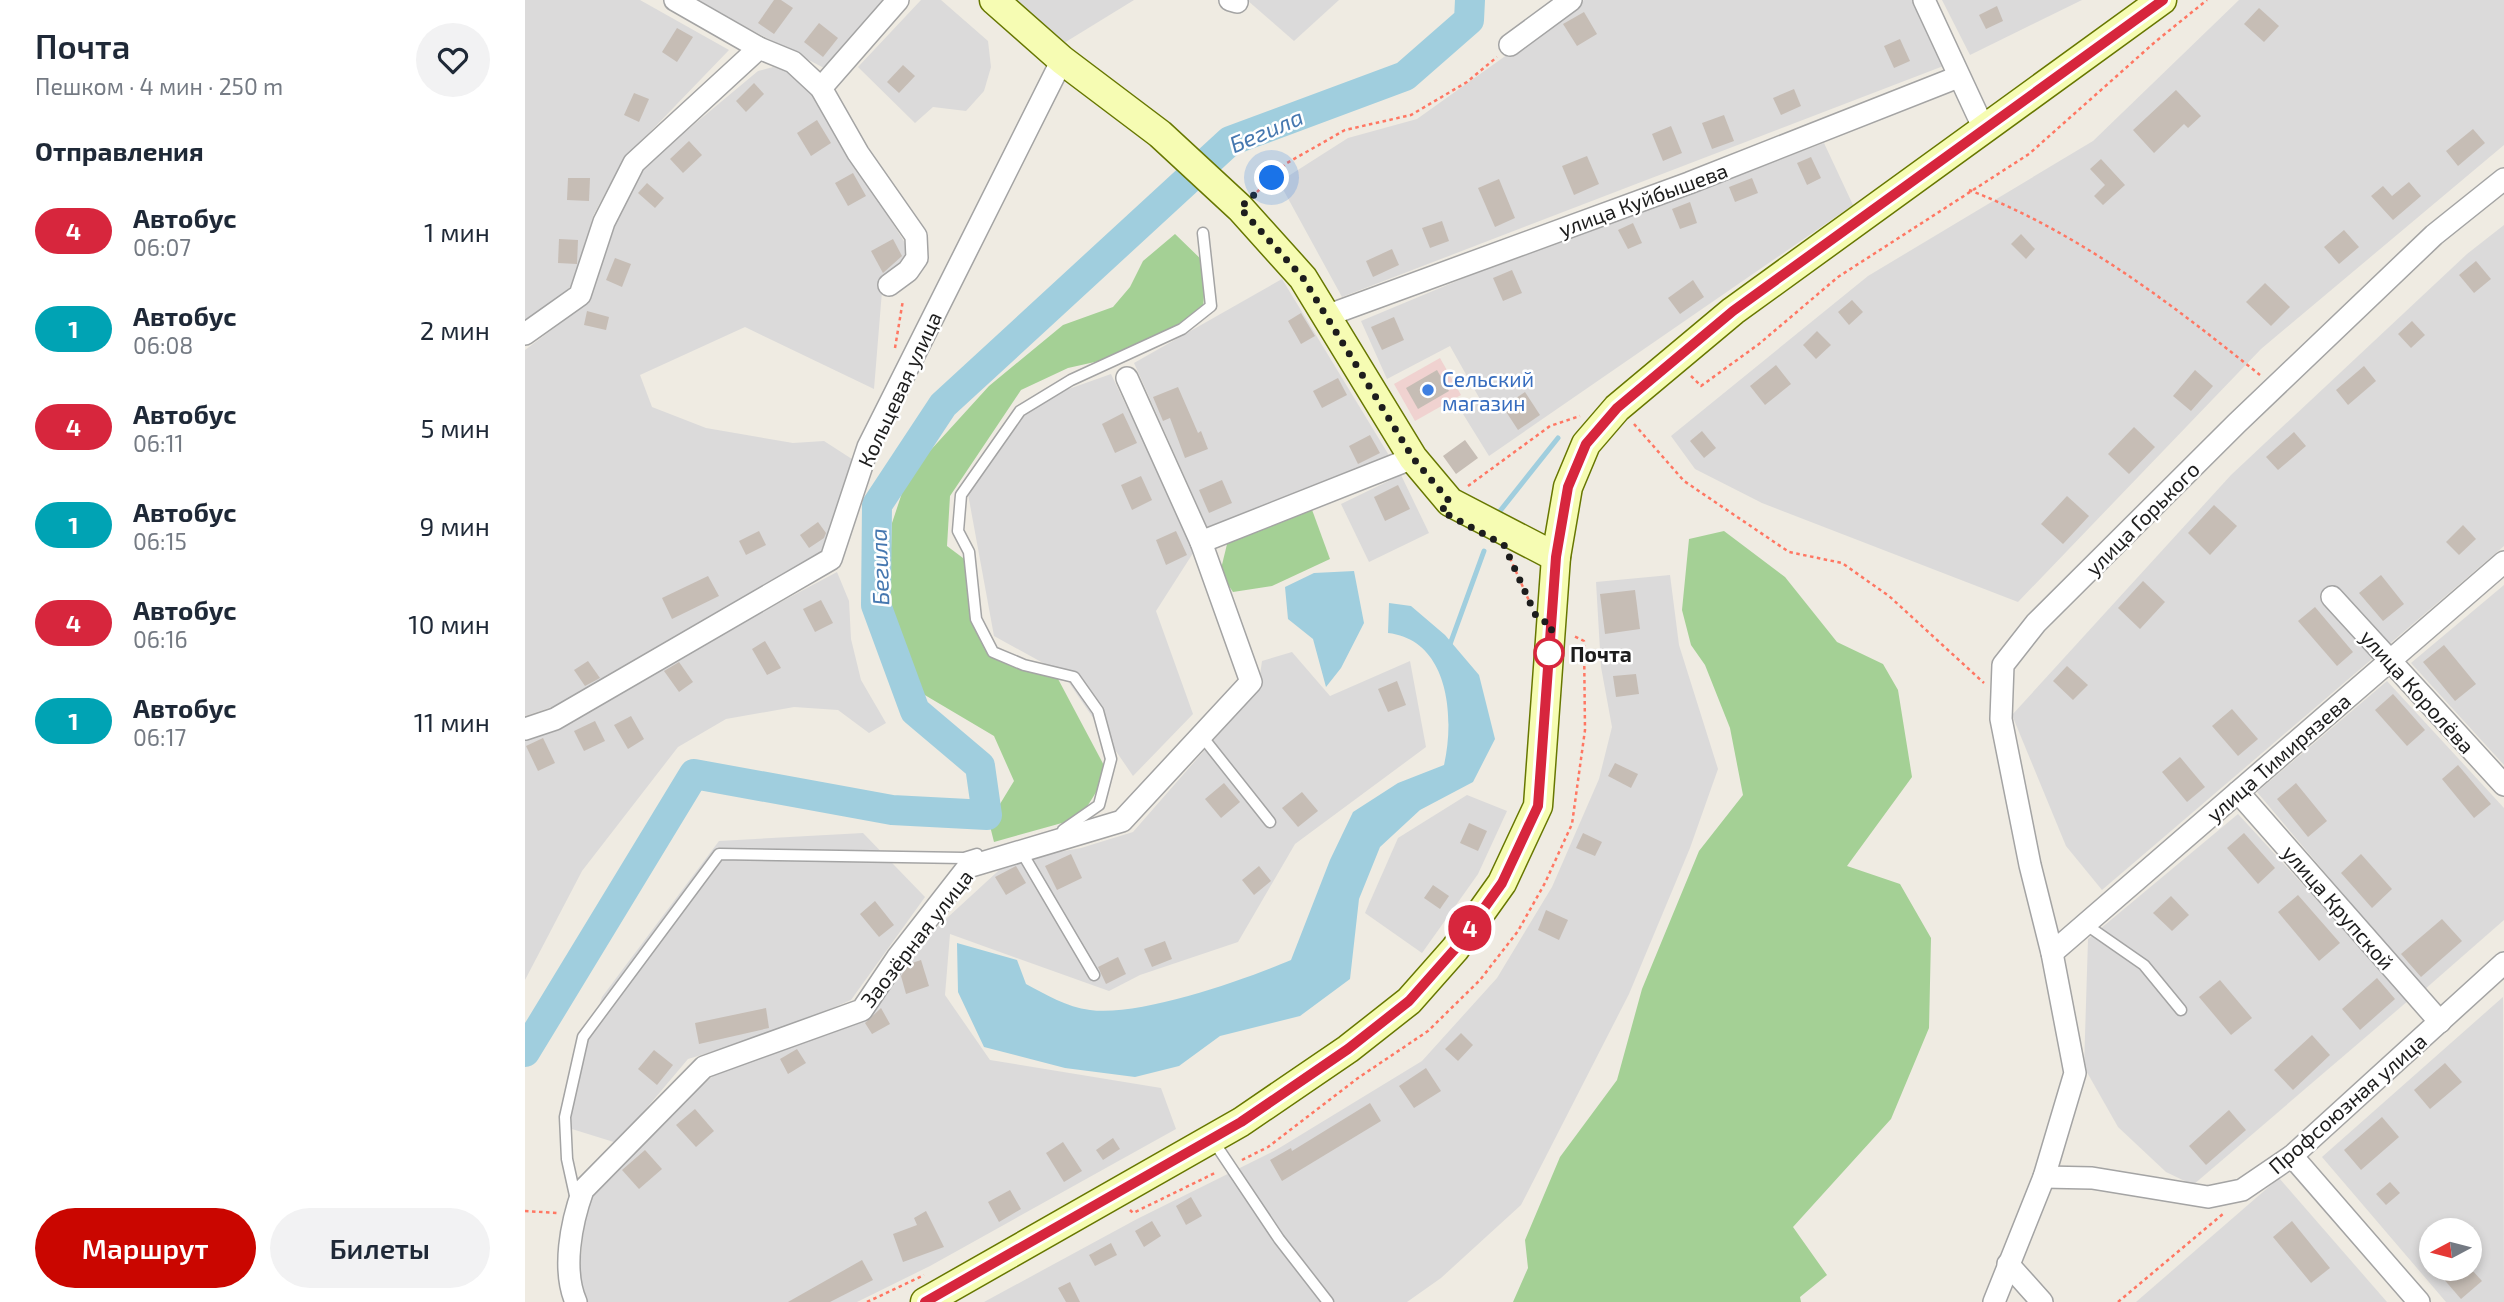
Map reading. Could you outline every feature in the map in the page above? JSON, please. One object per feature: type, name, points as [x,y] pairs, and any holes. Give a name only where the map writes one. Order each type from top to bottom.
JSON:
[{"type":"street","points":[[675,0],[759,48],[793,62],[821,88],[858,153],[916,236],[917,258],[908,271],[889,285]]},
{"type":"street","points":[[821,88],[898,0]]},
{"type":"street","points":[[995,0],[1062,60],[1160,134],[1235,203],[1303,278],[1413,458],[1450,502],[1556,557]]},
{"type":"street","points":[[1510,45],[1571,0]]},
{"type":"street","points":[[1924,0],[1984,129]]},
{"type":"street","points":[[925,1288],[1116,1193],[1212,1139],[1348,1049],[1409,1001],[1455,949],[1502,883],[1538,806],[1556,557],[1568,487],[1586,444],[1617,408],[1733,311],[2162,0]]},
{"type":"street","points":[[525,334],[580,295],[604,222],[634,163],[759,48]]},
{"type":"street","name":"Кольцевая улица","points":[[525,729],[555,719],[831,559],[868,447],[1062,60]]},
{"type":"street","name":"улица Куйбышева","points":[[1326,316],[1689,183],[1958,77]]},
{"type":"street","name":"улица Горького","points":[[1994,1302],[2044,1177],[2075,1073],[2001,719],[2003,665],[2036,623],[2275,387],[2434,235],[2504,180]]},
{"type":"street","points":[[1127,378],[1201,542],[1413,458]]},
{"type":"street","name":"Заозёрная улица","points":[[576,1302],[569,1286],[573,1210],[583,1190],[704,1067],[863,1010],[897,958],[968,867],[1122,821],[1251,682],[1201,542]]},
{"type":"street","name":"улица Тимирязева","points":[[2052,953],[2504,562]]},
{"type":"street","name":"улица Королёва","points":[[2332,597],[2504,786]]},
{"type":"street","name":"улица Крупской","points":[[2238,792],[2440,1022]]},
{"type":"street","name":"Профсоюзная улица","points":[[2044,1177],[2092,1178],[2208,1197],[2242,1189],[2292,1156],[2504,963]]},
{"type":"street","points":[[2292,1156],[2419,1302]]},
{"type":"street","points":[[2008,1264],[2042,1302]]},
{"type":"lane","points":[[573,1210],[565,1117],[583,1037],[719,854],[964,858],[1069,828],[1099,805],[1111,759],[1098,711],[1074,677],[1024,665],[993,652],[976,619],[969,552],[958,531],[961,495],[1020,411],[1071,380],[1182,329],[1211,306],[1203,233]]},
{"type":"lane","points":[[1201,735],[1270,822]]},
{"type":"lane","points":[[1021,851],[1094,975]]},
{"type":"lane","points":[[2085,924],[2144,965],[2181,1010]]},
{"type":"lane","points":[[1212,1139],[1279,1239],[1328,1302]]},
{"type":"path","points":[[1687,372],[1702,386],[1759,344],[1837,277],[2029,154],[2155,42],[2207,0]]},
{"type":"path","points":[[1235,203],[1287,163],[1345,130],[1411,115],[1467,82],[1510,45]]},
{"type":"path","points":[[1969,190],[2018,209],[2156,292],[2275,387]]},
{"type":"path","points":[[895,351],[908,271]]},
{"type":"path","points":[[1450,502],[1476,479],[1551,426],[1583,415]]},
{"type":"path","points":[[1640,417],[1632,425],[1684,481],[1790,552],[1842,562],[1889,596],[2002,700]]},
{"type":"path","points":[[1116,1193],[1133,1213],[1268,1147],[1358,1078],[1428,1031],[1480,980],[1518,932],[1545,883],[1571,824],[1585,730],[1584,641],[1537,618],[1510,557]]},
{"type":"path","points":[[2118,1302],[2196,1239],[2236,1201],[2242,1189]]},
{"type":"path","points":[[525,1211],[573,1210]]},
{"type":"path","points":[[867,1302],[925,1288]]},
{"type":"shaded area","points":[[525,0],[640,0],[729,50],[623,160],[593,216],[576,280],[556,303],[525,324]]},
{"type":"shaded area","points":[[694,0],[884,0],[824,68]]},
{"type":"shaded area","points":[[921,0],[941,0],[988,41],[991,67],[984,91],[966,111],[933,107],[915,123],[858,67]]},
{"type":"shaded area","points":[[1016,0],[1134,0],[1064,43]]},
{"type":"shaded area","points":[[1247,0],[1339,0],[1294,41]]},
{"type":"shaded area","points":[[1584,0],[1917,0],[1946,65],[1342,297],[1279,182],[1348,138],[1417,119]]},
{"type":"shaded area","points":[[1942,0],[2082,0],[1970,55]]},
{"type":"shaded area","points":[[2239,0],[2504,0],[2504,145],[2261,349],[2018,602],[1762,503],[1695,469],[1671,436],[1868,276],[2093,141]]},
{"type":"shaded area","points":[[773,67],[795,73],[810,91],[910,251],[909,263],[883,279],[874,389],[745,327],[640,375],[652,407],[706,428],[793,443],[824,441],[855,461],[826,551],[576,699],[525,716],[525,350],[587,303],[611,222],[643,167],[758,71]]},
{"type":"shaded area","points":[[1824,143],[1853,205],[1489,456],[1463,414],[1481,401],[1450,346],[1387,379],[1361,321],[1464,278]]},
{"type":"shaded area","points":[[2504,225],[2504,546],[2102,890],[2066,846],[2012,715],[2231,475],[2467,254]]},
{"type":"shaded area","points":[[1282,279],[1390,457],[1207,527],[1134,363]]},
{"type":"shaded area","points":[[1440,358],[1461,395],[1415,421],[1394,384]]},
{"type":"shaded area","points":[[1111,374],[1195,550],[1156,611],[1193,714],[1133,776],[1063,674],[994,636],[966,483],[1018,407]]},
{"type":"shaded area","points":[[1401,475],[1429,533],[1369,562],[1341,504]]},
{"type":"shaded area","points":[[837,572],[849,601],[851,639],[861,680],[886,723],[869,733],[838,710],[794,707],[726,719],[678,747],[582,871],[525,980],[525,738]]},
{"type":"shaded area","points":[[1670,575],[1679,645],[1718,769],[1690,848],[1629,994],[1521,1205],[1441,1278],[1407,1302],[984,1302],[1137,1219],[1276,1150],[1422,1061],[1497,978],[1552,887],[1599,779],[1612,727],[1601,667],[1596,582]]},
{"type":"shaded area","points":[[2504,585],[2504,765],[2411,663]]},
{"type":"shaded area","points":[[1292,652],[1330,696],[1410,661],[1426,747],[1295,844],[1238,942],[1140,975],[1109,991],[950,934],[945,995],[990,1060],[1161,1088],[1176,1129],[930,1266],[857,1302],[588,1302],[579,1277],[586,1206],[598,1183],[639,1144],[716,1073],[835,1032],[872,1008],[898,963],[1009,861],[1081,848],[1133,832],[1258,689],[1262,661]]},
{"type":"shaded area","points":[[2387,681],[2504,808],[2504,920],[2424,990],[2257,792]]},
{"type":"shaded area","points":[[1467,795],[1507,811],[1478,874],[1422,953],[1365,913],[1398,838]]},
{"type":"shaded area","points":[[2238,814],[2409,1000],[2193,1185],[2166,1172],[2118,1127],[2084,1067],[2088,939]]},
{"type":"shaded area","points":[[863,833],[925,897],[851,1000],[777,1032],[688,1059],[617,1143],[559,1125],[602,997],[719,841]]},
{"type":"shaded area","points":[[2503,997],[2504,1302],[2446,1302],[2428,1281],[2482,1281],[2482,1218],[2419,1218],[2419,1270],[2322,1157]]},
{"type":"shaded area","points":[[2279,1178],[2387,1302],[2136,1302]]},
{"type":"green space","points":[[1175,234],[1206,264],[1203,310],[1135,353],[1068,368],[1021,390],[950,496],[947,546],[971,564],[971,622],[1015,667],[1057,677],[1108,773],[1080,818],[994,842],[989,822],[1014,781],[994,736],[918,691],[889,597],[892,523],[908,475],[989,386],[1063,325],[1113,307],[1130,287],[1143,261]]},
{"type":"green space","points":[[1311,507],[1330,559],[1272,586],[1233,592],[1220,573],[1229,536]]},
{"type":"green space","points":[[1724,531],[1785,577],[1837,642],[1883,664],[1898,690],[1912,777],[1847,866],[1900,884],[1931,938],[1929,1028],[1891,1119],[1793,1227],[1827,1275],[1800,1297],[1801,1302],[1513,1302],[1528,1268],[1525,1240],[1560,1157],[1617,1080],[1642,989],[1699,851],[1743,795],[1730,728],[1705,665],[1691,645],[1682,610],[1689,539]]},
{"type":"water","points":[[1354,571],[1364,623],[1341,668],[1326,687],[1313,639],[1288,619],[1285,587],[1314,573]]},
{"type":"water","points":[[1389,603],[1411,606],[1445,635],[1479,675],[1495,739],[1473,782],[1420,810],[1380,847],[1359,899],[1350,979],[1300,1016],[1220,1036],[1179,1066],[1135,1077],[1065,1068],[984,1047],[958,992],[957,943],[1017,960],[1026,984],[1065,1003],[1090,1010],[1111,1011],[1163,1003],[1247,977],[1291,960],[1330,860],[1353,812],[1398,783],[1444,765],[1448,725],[1443,684],[1435,665],[1424,650],[1408,639],[1388,633]]},
{"type":"building","points":[[774,0],[781,0],[793,8],[774,34],[758,23]]},
{"type":"building","points":[[1997,6],[2003,21],[1986,29],[1979,15]]},
{"type":"building","points":[[2259,8],[2279,26],[2264,42],[2244,24]]},
{"type":"building","points":[[1584,12],[1597,34],[1577,46],[1563,24]]},
{"type":"building","points":[[819,23],[838,38],[823,57],[804,42]]},
{"type":"building","points":[[677,28],[693,37],[677,62],[662,52]]},
{"type":"building","points":[[1900,39],[1910,61],[1894,68],[1884,46]]},
{"type":"building","points":[[903,65],[915,76],[899,93],[887,82]]},
{"type":"building","points":[[754,83],[764,94],[746,112],[736,101]]},
{"type":"building","points":[[1794,89],[1801,106],[1781,115],[1773,98]]},
{"type":"building","points":[[2176,90],[2201,116],[2188,128],[2184,124],[2154,153],[2133,130]]},
{"type":"building","points":[[634,93],[649,99],[639,122],[624,115]]},
{"type":"building","points":[[1724,115],[1734,141],[1712,149],[1702,123]]},
{"type":"building","points":[[817,120],[831,143],[811,156],[797,133]]},
{"type":"building","points":[[1671,126],[1682,153],[1663,161],[1652,134]]},
{"type":"building","points":[[2473,129],[2485,143],[2458,166],[2446,151]]},
{"type":"building","points":[[689,141],[702,155],[683,173],[670,159]]},
{"type":"building","points":[[1587,156],[1599,184],[1574,195],[1562,166]]},
{"type":"building","points":[[1811,157],[1821,178],[1807,185],[1797,163]]},
{"type":"building","points":[[2101,159],[2125,185],[2103,205],[2094,196],[2105,185],[2090,169]]},
{"type":"building","points":[[853,173],[866,196],[848,206],[835,183]]},
{"type":"building","points":[[568,178],[590,178],[589,201],[567,200]]},
{"type":"building","points":[[1752,178],[1758,193],[1735,202],[1729,187]]},
{"type":"building","points":[[1499,179],[1515,218],[1495,227],[1478,188]]},
{"type":"building","points":[[2409,182],[2421,196],[2393,220],[2371,196],[2383,186],[2392,196]]},
{"type":"building","points":[[647,183],[664,198],[655,208],[638,193]]},
{"type":"building","points":[[1690,202],[1697,223],[1680,229],[1672,209]]},
{"type":"building","points":[[1442,221],[1449,241],[1430,248],[1422,228]]},
{"type":"building","points":[[1633,223],[1642,243],[1628,249],[1618,230]]},
{"type":"building","points":[[2344,230],[2359,247],[2339,264],[2324,247]]},
{"type":"building","points":[[2021,234],[2035,249],[2026,259],[2011,244]]},
{"type":"building","points":[[559,239],[578,240],[577,264],[558,263]]},
{"type":"building","points":[[893,239],[902,256],[883,273],[871,251]]},
{"type":"building","points":[[1392,249],[1399,265],[1373,277],[1366,261]]},
{"type":"building","points":[[615,258],[631,264],[622,287],[606,280]]},
{"type":"building","points":[[2476,261],[2491,279],[2474,293],[2459,275]]},
{"type":"building","points":[[1512,270],[1522,293],[1503,301],[1493,278]]},
{"type":"building","points":[[1693,280],[1704,297],[1680,314],[1668,298]]},
{"type":"building","points":[[2265,283],[2290,307],[2271,326],[2246,302]]},
{"type":"building","points":[[1852,300],[1863,312],[1849,325],[1838,312]]},
{"type":"building","points":[[587,311],[609,317],[606,330],[584,325]]},
{"type":"building","points":[[1301,313],[1315,336],[1301,344],[1288,321]]},
{"type":"building","points":[[1394,317],[1404,340],[1382,350],[1371,327]]},
{"type":"building","points":[[2412,321],[2425,335],[2411,348],[2398,334]]},
{"type":"building","points":[[1817,331],[1831,345],[1816,359],[1803,345]]},
{"type":"building","points":[[1776,365],[1791,384],[1765,405],[1750,386]]},
{"type":"building","points":[[2364,366],[2376,381],[2348,405],[2336,390]]},
{"type":"building","name":"Сельский магазин","points":[[1437,370],[1449,391],[1418,409],[1406,388]]},
{"type":"building","points":[[2195,370],[2213,386],[2191,411],[2173,396]]},
{"type":"building","points":[[1338,378],[1347,395],[1322,408],[1313,391]]},
{"type":"building","points":[[1178,387],[1208,449],[1185,458],[1170,418],[1163,421],[1153,397]]},
{"type":"building","points":[[1525,392],[1540,415],[1518,430],[1503,407]]},
{"type":"building","points":[[1123,413],[1137,443],[1115,453],[1102,424]]},
{"type":"building","points":[[2134,427],[2155,447],[2129,474],[2108,454]]},
{"type":"building","points":[[1702,431],[1716,448],[1704,458],[1690,441]]},
{"type":"building","points":[[2294,432],[2306,446],[2278,470],[2266,457]]},
{"type":"building","points":[[1370,435],[1380,453],[1358,464],[1349,446]]},
{"type":"building","points":[[1465,440],[1478,458],[1456,474],[1443,456]]},
{"type":"building","points":[[1141,476],[1152,500],[1132,510],[1121,485]]},
{"type":"building","points":[[1222,480],[1232,503],[1209,513],[1199,490]]},
{"type":"building","points":[[1398,485],[1410,509],[1385,521],[1374,497]]},
{"type":"building","points":[[2067,496],[2089,516],[2063,544],[2041,524]]},
{"type":"building","points":[[2214,505],[2237,526],[2210,555],[2188,533]]},
{"type":"building","points":[[818,522],[826,533],[824,538],[809,548],[800,535]]},
{"type":"building","points":[[2463,525],[2476,539],[2459,555],[2446,542]]},
{"type":"building","points":[[759,531],[766,545],[746,555],[739,541]]},
{"type":"building","points":[[1176,531],[1187,555],[1166,565],[1156,540]]},
{"type":"building","points":[[2381,575],[2404,604],[2383,621],[2359,593]]},
{"type":"building","points":[[708,576],[719,596],[672,619],[662,598]]},
{"type":"building","points":[[2143,581],[2165,602],[2140,629],[2118,608]]},
{"type":"building","points":[[1635,590],[1640,629],[1605,634],[1600,594]]},
{"type":"building","points":[[821,600],[833,623],[815,632],[803,609]]},
{"type":"building","points":[[2315,607],[2353,652],[2337,666],[2298,621]]},
{"type":"building","points":[[765,641],[781,668],[767,675],[752,649]]},
{"type":"building","points":[[2444,645],[2476,684],[2455,701],[2423,662]]},
{"type":"building","points":[[588,661],[600,678],[585,686],[574,670]]},
{"type":"building","points":[[679,662],[693,682],[679,692],[664,671]]},
{"type":"building","points":[[2067,666],[2088,685],[2073,700],[2053,681]]},
{"type":"building","points":[[1636,674],[1639,694],[1616,697],[1613,676]]},
{"type":"building","points":[[1397,681],[1406,705],[1388,712],[1378,689]]},
{"type":"building","points":[[2393,694],[2425,730],[2407,746],[2375,710]]},
{"type":"building","points":[[2232,709],[2258,739],[2238,756],[2212,726]]},
{"type":"building","points":[[631,716],[644,739],[628,749],[614,725]]},
{"type":"building","points":[[595,721],[605,741],[584,751],[574,731]]},
{"type":"building","points":[[543,738],[555,763],[538,771],[526,746]]},
{"type":"building","points":[[2180,757],[2205,787],[2187,802],[2162,772]]},
{"type":"building","points":[[1615,763],[1638,774],[1631,788],[1608,776]]},
{"type":"building","points":[[2458,765],[2491,804],[2474,818],[2442,779]]},
{"type":"building","points":[[1224,783],[1240,802],[1221,818],[1205,799]]},
{"type":"building","points":[[2296,783],[2327,821],[2308,837],[2277,799]]},
{"type":"building","points":[[1302,792],[1318,811],[1298,827],[1282,808]]},
{"type":"building","points":[[1469,823],[1487,831],[1478,851],[1460,843]]},
{"type":"building","points":[[1583,833],[1602,842],[1595,856],[1576,848]]},
{"type":"building","points":[[2244,833],[2275,868],[2258,884],[2227,848]]},
{"type":"building","points":[[1071,854],[1082,878],[1057,890],[1045,866]]},
{"type":"building","points":[[2361,854],[2392,889],[2372,908],[2341,873]]},
{"type":"building","points":[[1016,866],[1026,883],[1006,895],[995,877]]},
{"type":"building","points":[[1259,866],[1271,881],[1254,895],[1242,880]]},
{"type":"building","points":[[1433,885],[1449,896],[1440,909],[1424,898]]},
{"type":"building","points":[[2298,895],[2340,943],[2319,961],[2278,912]]},
{"type":"building","points":[[2171,896],[2189,915],[2172,931],[2153,913]]},
{"type":"building","points":[[875,901],[894,925],[879,937],[860,914]]},
{"type":"building","points":[[1546,910],[1568,920],[1559,940],[1538,930]]},
{"type":"building","points":[[2442,919],[2462,941],[2421,977],[2401,954]]},
{"type":"building","points":[[1165,941],[1172,959],[1152,967],[1144,949]]},
{"type":"building","points":[[1118,957],[1126,974],[1106,984],[1098,967]]},
{"type":"building","points":[[921,960],[929,986],[906,994],[901,976],[909,964]]},
{"type":"building","points":[[2377,978],[2395,999],[2360,1030],[2342,1009]]},
{"type":"building","points":[[2220,980],[2252,1018],[2231,1035],[2199,997]]},
{"type":"building","points":[[766,1008],[769,1028],[699,1044],[695,1023]]},
{"type":"building","points":[[881,1008],[890,1024],[872,1034],[865,1023]]},
{"type":"building","points":[[1461,1033],[1473,1045],[1458,1061],[1445,1049]]},
{"type":"building","points":[[2312,1035],[2330,1055],[2293,1090],[2274,1070]]},
{"type":"building","points":[[797,1049],[806,1063],[788,1074],[780,1059]]},
{"type":"building","points":[[654,1050],[673,1065],[657,1085],[638,1069]]},
{"type":"building","points":[[2445,1063],[2462,1082],[2430,1109],[2414,1090]]},
{"type":"building","points":[[1426,1068],[1441,1091],[1414,1108],[1399,1086]]},
{"type":"building","points":[[1370,1103],[1381,1121],[1282,1181],[1270,1160],[1291,1148],[1292,1151]]},
{"type":"building","points":[[695,1109],[714,1131],[696,1147],[676,1125]]},
{"type":"building","points":[[2229,1110],[2246,1130],[2206,1165],[2189,1146]]},
{"type":"building","points":[[2382,1117],[2399,1137],[2361,1170],[2344,1150]]},
{"type":"building","points":[[1113,1138],[1120,1149],[1103,1160],[1096,1150]]},
{"type":"building","points":[[1063,1142],[1082,1171],[1064,1182],[1046,1153]]},
{"type":"building","points":[[645,1150],[662,1169],[639,1189],[622,1170]]},
{"type":"building","points":[[2390,1182],[2400,1193],[2386,1205],[2376,1194]]},
{"type":"building","points":[[1010,1190],[1021,1209],[999,1222],[988,1202]]},
{"type":"building","points":[[1191,1197],[1202,1216],[1186,1225],[1176,1206]]},
{"type":"building","points":[[926,1211],[944,1247],[903,1262],[893,1234],[917,1225],[914,1218]]},
{"type":"building","points":[[1152,1221],[1161,1236],[1144,1247],[1135,1231]]},
{"type":"building","points":[[2292,1221],[2330,1268],[2311,1283],[2273,1237]]},
{"type":"building","points":[[1111,1243],[1117,1255],[1095,1266],[1089,1255]]},
{"type":"building","points":[[862,1260],[873,1280],[830,1302],[788,1302]]},
{"type":"building","points":[[2445,1281],[2482,1281],[2461,1299]]},
{"type":"building","points":[[1070,1282],[1080,1302],[1066,1302],[1058,1288]]},
{"type":"waterway","name":"Бегила","points":[[525,1052],[694,774],[892,810],[987,815],[980,766],[915,711],[876,605],[877,505],[943,405],[1230,141],[1405,76],[1469,20],[1470,0]]},
{"type":"waterway","points":[[1500,511],[1558,438]]},
{"type":"waterway","points":[[1449,647],[1484,551]]},
{"type":"bus line","name":"4","points":[[925,1302],[1241,1122],[1348,1049],[1409,1001],[1455,949],[1502,883],[1538,806],[1556,557],[1568,487],[1586,444],[1617,408],[1733,311],[2163,0]]},
{"type":"place","name":"Сельский магазин","points":[[1428,390]]},
{"type":"place","name":"Почта","points":[[1549,653]]},
{"type":"route","points":[[1272,178],[1240,208],[1303,278],[1413,458],[1450,502],[1441,511],[1504,545],[1537,618],[1552,625],[1549,653]]}]
